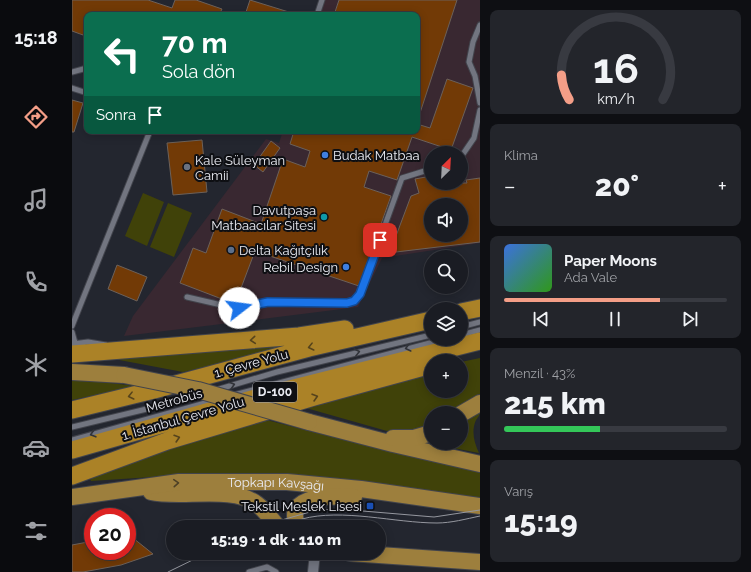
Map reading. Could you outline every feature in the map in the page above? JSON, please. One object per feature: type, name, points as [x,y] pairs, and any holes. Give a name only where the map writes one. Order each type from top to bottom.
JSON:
[{"type":"highway","points":[[468,311],[480,308]]},
{"type":"highway","points":[[73,347],[124,351],[299,336],[377,324],[424,321]]},
{"type":"highway","name":"1. Çevre Yolu","points":[[72,410],[154,390],[309,348],[424,322]]},
{"type":"highway","name":"1. İstanbul Çevre Yolu","points":[[72,450],[266,395],[480,341]]},
{"type":"highway","points":[[468,355],[480,352]]},
{"type":"highway","points":[[72,476],[114,459],[167,441],[271,409],[424,367]]},
{"type":"highway","points":[[72,468],[101,460],[114,459]]},
{"type":"main road","points":[[72,372],[124,375],[198,390],[353,434],[480,464]]},
{"type":"main road","points":[[468,410],[480,403]]},
{"type":"main road","points":[[353,434],[400,438],[414,438],[424,435]]},
{"type":"main road","name":"Topkapı Kavşağı","points":[[72,497],[138,489],[179,482],[302,483],[361,488],[477,505]]},
{"type":"main road","points":[[138,489],[169,494],[221,494],[242,497],[257,504],[272,520]]},
{"type":"main road","points":[[296,520],[295,515],[301,504],[319,498],[362,498],[451,508],[477,505]]},
{"type":"main road","points":[[386,545],[480,552]]},
{"type":"main road","points":[[386,555],[480,562]]},
{"type":"street","points":[[313,572],[314,560]]},
{"type":"lane","points":[[318,12],[322,0]]},
{"type":"lane","points":[[480,26],[473,42],[469,62],[475,76],[480,103]]},
{"type":"lane","points":[[72,72],[84,69]]},
{"type":"lane","points":[[72,88],[84,92]]},
{"type":"lane","points":[[468,146],[474,138],[480,110]]},
{"type":"lane","points":[[72,326],[149,134]]},
{"type":"lane","points":[[187,297],[239,308],[268,302],[347,303],[354,301],[360,294],[402,178],[424,171]]},
{"type":"lane","points":[[468,325],[480,322]]},
{"type":"lane","points":[[468,333],[480,330]]},
{"type":"lane","points":[[72,332],[73,347]]},
{"type":"lane","name":"Metrobüs","points":[[72,427],[155,408],[277,372],[424,337]]},
{"type":"lane","name":"Metrobüs","points":[[72,440],[424,344]]},
{"type":"lane","points":[[249,572],[266,567],[276,572]]},
{"type":"shaded area","points":[[324,0],[480,0],[480,243],[434,250],[424,250],[424,252],[382,258],[358,307],[124,336],[133,316],[266,139],[279,143],[282,134],[420,134],[420,12],[320,12]]},
{"type":"shaded area","points":[[143,193],[164,202],[147,246],[125,236]]},
{"type":"shaded area","points":[[168,203],[192,213],[174,257],[150,247]]},
{"type":"shaded area","points":[[312,340],[252,357],[183,372],[114,359],[114,358]]},
{"type":"shaded area","points":[[480,358],[480,394],[460,406],[424,406],[424,427],[394,433],[306,408],[344,394],[424,372],[424,398],[468,398],[468,361]]},
{"type":"shaded area","points":[[72,379],[137,386],[72,400]]},
{"type":"shaded area","points":[[477,411],[480,411],[480,414],[474,424],[473,432],[479,453],[463,450],[468,450],[468,418]]},
{"type":"shaded area","points":[[259,418],[379,449],[480,472],[480,498],[311,476],[183,475],[91,481],[90,478],[148,455]]},
{"type":"building","points":[[72,0],[148,0],[172,8],[175,0],[196,0],[222,9],[220,12],[84,12],[83,35],[72,31]]},
{"type":"building","points":[[250,0],[289,12],[246,12]]},
{"type":"building","points":[[339,0],[457,0],[420,113],[420,12],[335,12]]},
{"type":"building","name":"Davutpaşa Matbaacılar Sitesi","points":[[447,79],[473,88],[452,146],[439,146],[412,137],[397,180],[369,171],[364,187],[391,196],[359,286],[255,251],[235,304],[180,283],[193,248],[206,253],[222,209],[261,224],[283,159],[305,167],[310,151],[290,144],[293,134],[420,134],[420,125],[430,128]]},
{"type":"building","points":[[72,100],[83,103],[74,132],[72,132]]},
{"type":"building","name":"Kale Süleyman Camii","points":[[202,140],[207,192],[173,195],[167,143]]},
{"type":"building","points":[[271,141],[280,148],[263,172],[254,165]]},
{"type":"building","points":[[424,177],[424,190],[468,190],[468,180],[480,178],[480,242],[396,252],[396,236],[411,196],[419,193],[415,179]]},
{"type":"building","points":[[117,265],[147,277],[137,301],[108,289]]},
{"type":"building","points":[[136,540],[153,554],[136,560]]},
{"type":"building","points":[[84,543],[84,560],[136,560],[121,565],[83,572],[72,572],[72,545]]},
{"type":"tram line","points":[[282,520],[317,510],[339,509],[434,517],[480,510]]},
{"type":"tram line","points":[[302,519],[318,516],[351,515],[437,523],[453,522],[480,516]]},
{"type":"tram line","points":[[168,572],[193,560]]},
{"type":"place","name":"Budak Matbaa","points":[[325,155]]},
{"type":"place","name":"Kale Süleyman Camii","points":[[187,167]]},
{"type":"place","name":"Davutpaşa Matbaacılar Sitesi","points":[[324,217]]},
{"type":"place","name":"Delta Kağıtçılık","points":[[231,250]]},
{"type":"place","name":"Rebil Design","points":[[346,267]]},
{"type":"place","name":"Tekstil Meslek Lisesi","points":[[370,506]]},
{"type":"route","points":[[239,308],[268,302],[319,301],[347,303],[354,301],[360,294],[380,240]]}]
